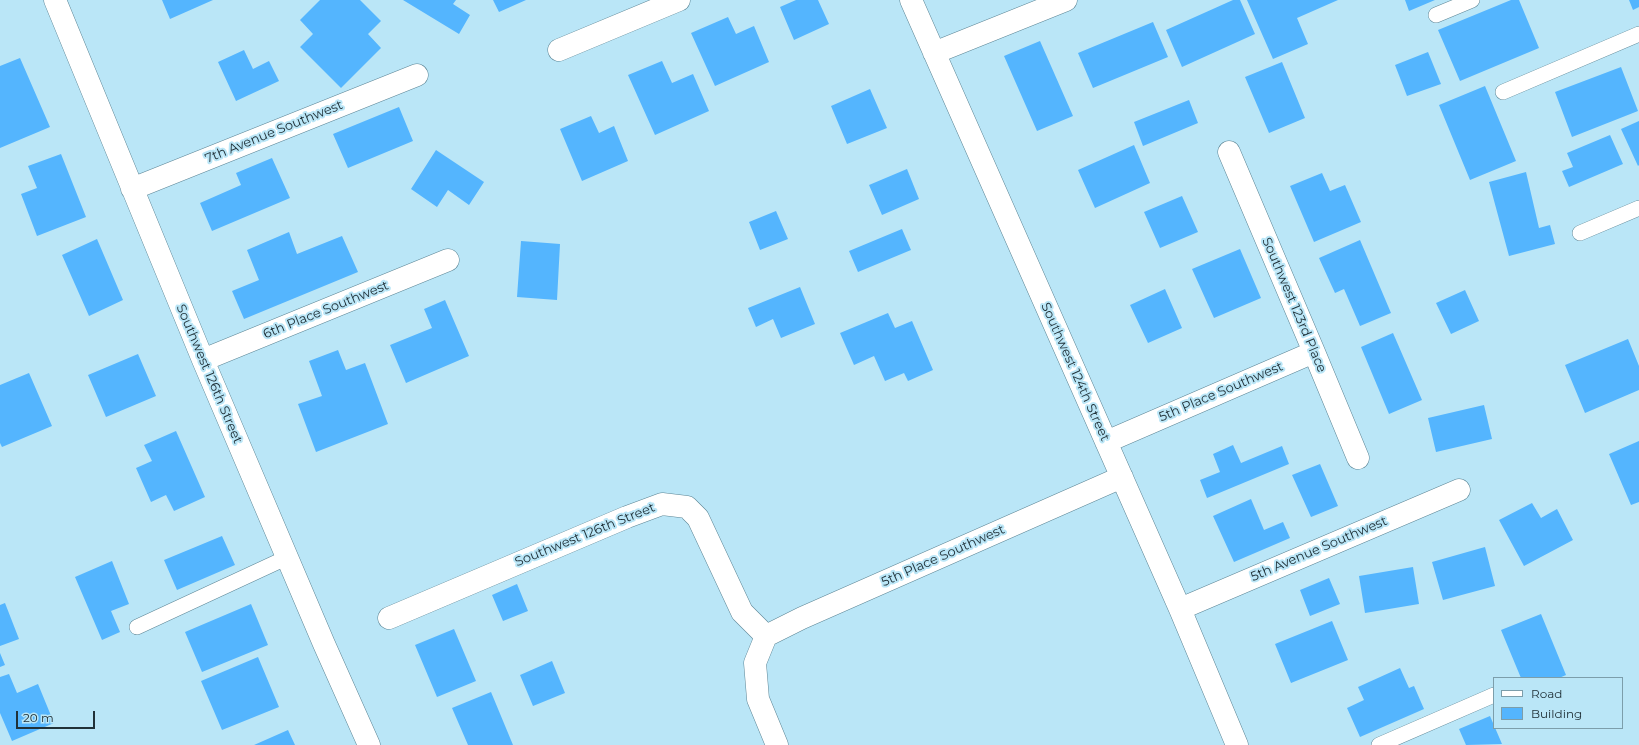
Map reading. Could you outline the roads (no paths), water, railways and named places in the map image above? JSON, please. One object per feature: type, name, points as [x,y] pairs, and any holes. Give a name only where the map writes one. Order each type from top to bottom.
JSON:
[{"type":"street","name":"Southwest 126th Street","points":[[55,0],[203,360],[369,745]]},
{"type":"street","points":[[559,50],[679,0]]},
{"type":"street","name":"Southwest 124th Street","points":[[911,0],[1180,609],[1238,745]]},
{"type":"street","points":[[934,53],[1066,0]]},
{"type":"street","name":"7th Avenue Southwest","points":[[132,189],[417,75]]},
{"type":"street","name":"Southwest 123rd Place","points":[[1229,152],[1358,458]]},
{"type":"street","name":"6th Place Southwest","points":[[203,360],[448,260]]},
{"type":"street","name":"5th Place Southwest","points":[[1106,442],[1314,352]]},
{"type":"street","name":"5th Place Southwest","points":[[766,636],[802,618],[1122,477]]},
{"type":"street","name":"5th Avenue Southwest","points":[[1180,609],[1459,490]]},
{"type":"street","name":"Southwest 126th Street","points":[[389,618],[627,517],[662,504],[687,507],[698,518],[742,612],[766,636]]},
{"type":"street","points":[[766,636],[755,664],[758,699],[777,745]]},
{"type":"lane","points":[[1436,15],[1472,0]]},
{"type":"lane","points":[[1503,92],[1639,34]]},
{"type":"lane","points":[[1580,233],[1639,208]]},
{"type":"lane","points":[[137,626],[288,557]]},
{"type":"lane","points":[[1379,745],[1493,695]]}]
